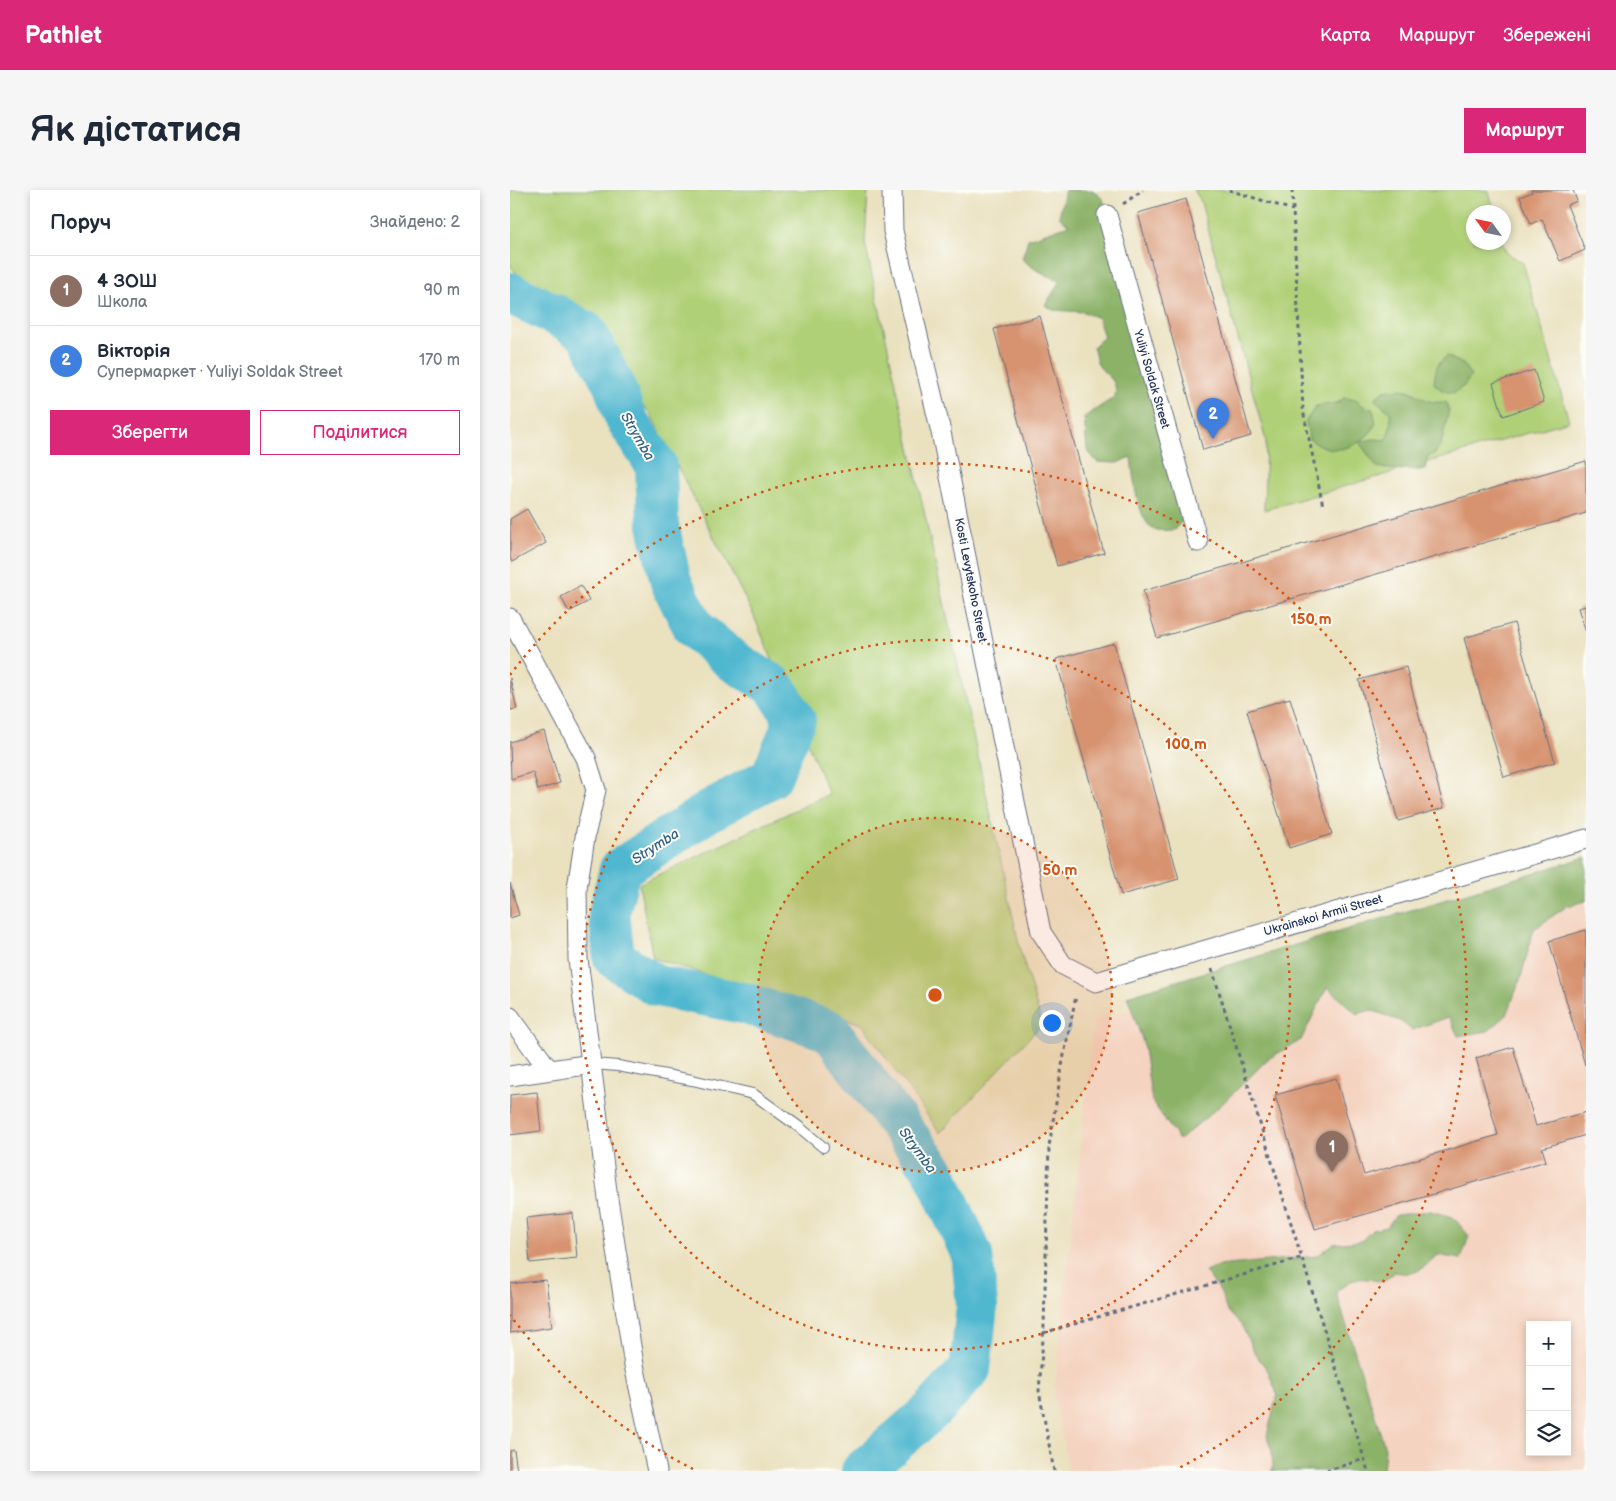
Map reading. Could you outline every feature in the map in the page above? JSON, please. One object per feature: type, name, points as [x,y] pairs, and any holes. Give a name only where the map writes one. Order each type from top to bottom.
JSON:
[{"type":"street","name":"Kosti Levytskoho Street","points":[[892,190],[893,231],[941,432],[1041,932],[1064,965]]},
{"type":"street","name":"Yuliyi Soldak Street","points":[[1107,215],[1198,542]]},
{"type":"street","points":[[510,618],[586,758],[596,790],[586,830],[577,888],[578,960],[608,1198],[634,1365],[657,1471]]},
{"type":"street","name":"Ukrainskoi Armii Street","points":[[1064,965],[1096,982],[1586,839]]},
{"type":"street","points":[[510,1018],[549,1070]]},
{"type":"street","points":[[510,1076],[592,1064]]},
{"type":"lane","points":[[592,1064],[636,1069],[753,1094],[823,1147]]},
{"type":"path","points":[[1229,190],[1293,210]]},
{"type":"path","points":[[1292,190],[1303,410],[1323,506]]},
{"type":"path","points":[[1206,950],[1368,1471]]},
{"type":"path","points":[[1054,1471],[1039,1391],[1043,1333],[1049,1146],[1063,1060],[1081,974]]},
{"type":"path","points":[[1043,1333],[1301,1258]]},
{"type":"path","points":[[1326,1471],[1364,1458]]},
{"type":"shaded area","points":[[1586,868],[1586,1471],[1069,1471],[1054,1396],[1094,1020]]},
{"type":"green space","points":[[510,190],[868,190],[865,243],[1021,953],[1042,1024],[940,1133],[862,1024],[653,958],[639,884],[829,794],[753,614],[650,413],[510,266]]},
{"type":"green space","points":[[1065,190],[1093,190],[1103,199],[1183,520],[1174,530],[1157,530],[1150,526],[1145,519],[1137,498],[1131,457],[1117,463],[1097,462],[1087,450],[1084,417],[1115,397],[1116,391],[1114,383],[1099,365],[1093,347],[1104,337],[1098,318],[1084,312],[1053,310],[1045,305],[1060,282],[1035,269],[1022,259],[1028,239],[1069,225],[1059,217]]},
{"type":"green space","points":[[1194,190],[1488,190],[1493,205],[1466,205],[1466,250],[1505,250],[1523,263],[1569,421],[1264,510],[1266,441],[1200,199]]},
{"type":"green space","points":[[1447,356],[1463,364],[1471,376],[1464,386],[1454,393],[1443,391],[1434,384],[1438,365]]},
{"type":"green space","points":[[1399,389],[1411,391],[1431,402],[1446,402],[1449,410],[1442,441],[1436,453],[1428,456],[1425,469],[1377,467],[1359,442],[1345,448],[1333,449],[1309,439],[1306,421],[1316,406],[1337,403],[1344,398],[1356,399],[1363,406],[1373,409],[1376,423],[1372,431],[1360,442],[1373,439],[1386,440],[1391,424],[1390,412],[1374,399],[1384,391]]},
{"type":"green space","points":[[1586,857],[1586,901],[1567,906],[1534,929],[1521,977],[1507,1015],[1488,1031],[1458,1036],[1449,1017],[1412,1030],[1400,1021],[1371,1010],[1357,1014],[1327,987],[1301,1040],[1268,1059],[1222,1104],[1179,1140],[1152,1101],[1143,1042],[1127,996]]},
{"type":"green space","points":[[1430,1211],[1453,1217],[1469,1236],[1461,1259],[1437,1255],[1418,1271],[1409,1273],[1395,1272],[1383,1282],[1368,1279],[1353,1280],[1336,1292],[1385,1448],[1383,1471],[1271,1471],[1273,1466],[1272,1452],[1267,1436],[1277,1394],[1268,1371],[1254,1352],[1242,1326],[1226,1309],[1221,1293],[1205,1271],[1218,1266],[1317,1256],[1333,1244],[1361,1241],[1372,1230],[1387,1227],[1396,1215]]},
{"type":"building","points":[[1531,190],[1573,190],[1577,201],[1567,205],[1585,250],[1560,261],[1542,219],[1531,224],[1520,197],[1532,192]]},
{"type":"building","points":[[1186,199],[1251,436],[1203,450],[1138,213]]},
{"type":"building","points":[[1040,316],[1104,553],[1057,566],[994,329]]},
{"type":"building","points":[[1534,370],[1544,402],[1503,416],[1493,383]]},
{"type":"building","points":[[1586,461],[1586,513],[1157,638],[1143,591]]},
{"type":"building","points":[[527,509],[546,543],[512,562],[510,558],[510,519]]},
{"type":"building","points":[[581,586],[589,601],[569,612],[561,597]]},
{"type":"building","points":[[1586,606],[1586,632],[1578,608]]},
{"type":"building","points":[[1514,623],[1555,762],[1504,777],[1464,638]]},
{"type":"building","points":[[1114,643],[1179,879],[1121,895],[1056,659]]},
{"type":"building","points":[[1406,667],[1444,808],[1398,821],[1359,680]]},
{"type":"building","points":[[510,678],[517,709],[510,710]]},
{"type":"building","points":[[1290,698],[1332,834],[1289,848],[1247,711]]},
{"type":"building","points":[[544,731],[560,783],[538,790],[533,772],[511,779],[510,742]]},
{"type":"building","points":[[510,883],[519,915],[510,918]]},
{"type":"building","points":[[1586,930],[1586,1065],[1585,1065],[1549,941]]},
{"type":"building","points":[[1513,1047],[1536,1126],[1586,1112],[1586,1135],[1542,1148],[1546,1161],[1315,1229],[1275,1095],[1336,1078],[1364,1175],[1498,1135],[1476,1058]]},
{"type":"building","points":[[537,1092],[541,1131],[510,1135],[510,1095]]},
{"type":"building","points":[[573,1213],[577,1258],[530,1263],[526,1218]]},
{"type":"building","points":[[546,1280],[552,1327],[510,1333],[510,1284]]},
{"type":"building","points":[[514,1450],[517,1471],[510,1471],[510,1451]]},
{"type":"waterway","name":"Strymba","points":[[510,293],[552,313],[587,333],[614,385],[625,417],[656,465],[658,525],[671,582],[694,628],[733,661],[774,686],[795,720],[771,777],[709,811],[620,869],[609,913],[614,958],[657,986],[748,1004],[830,1031],[934,1171],[972,1255],[977,1306],[970,1369],[931,1411],[862,1471]]},
{"type":"place","name":"Вікторія","points":[[1213,439]]},
{"type":"place","name":"4 ЗОШ","points":[[1332,1172]]}]
